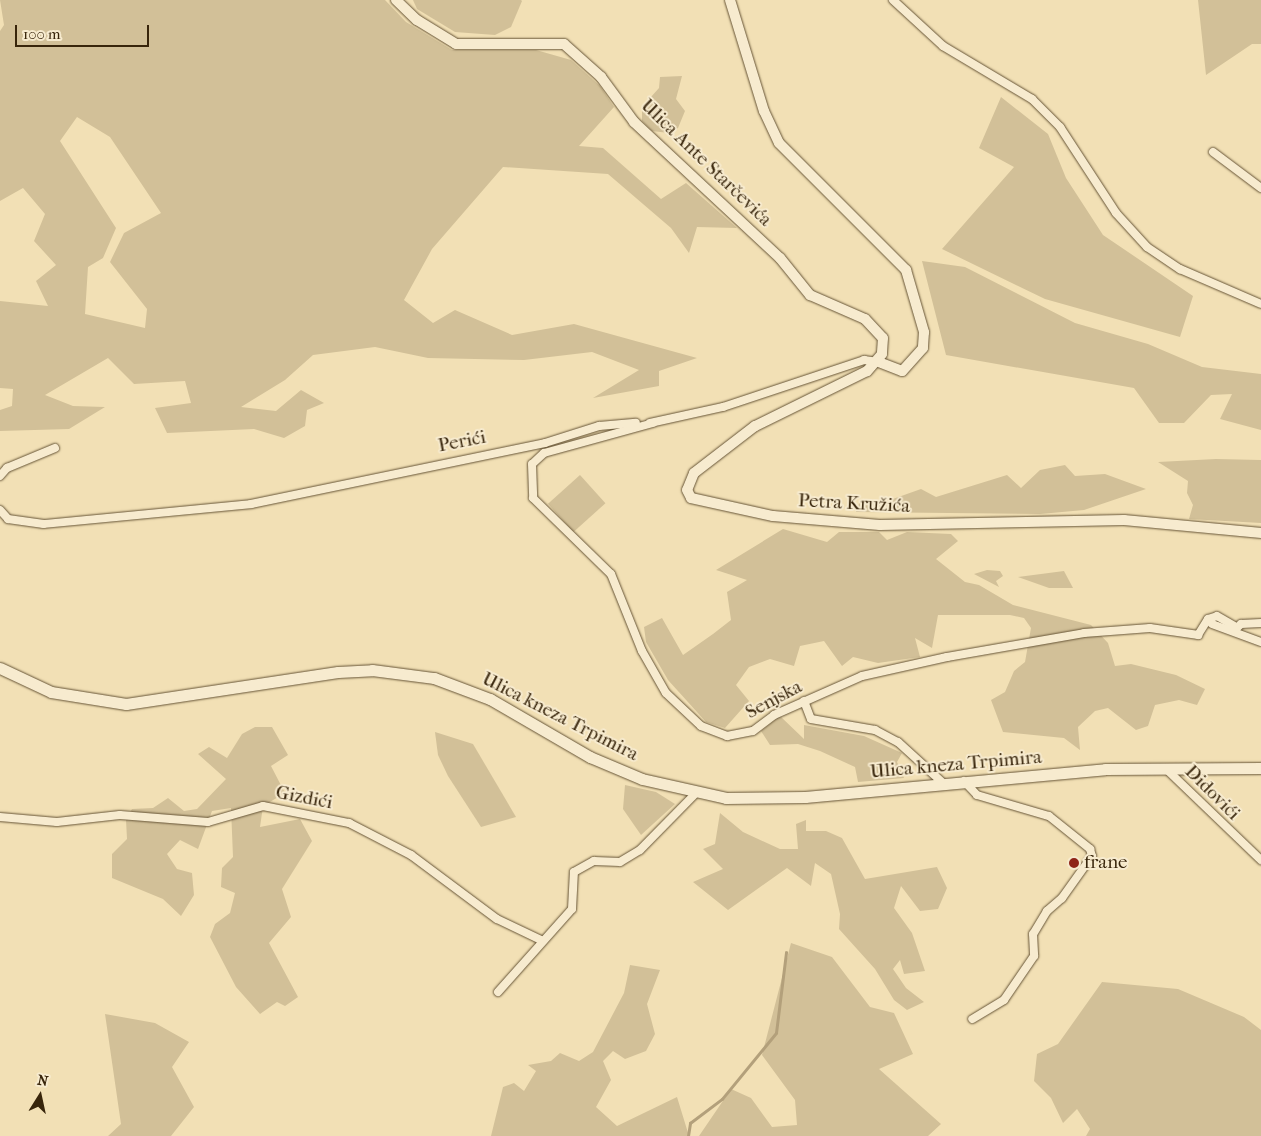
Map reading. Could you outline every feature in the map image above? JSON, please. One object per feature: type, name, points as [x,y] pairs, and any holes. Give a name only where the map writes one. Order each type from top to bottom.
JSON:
[{"type":"main road","name":"Ulica kneza Trpimira","points":[[0,668],[51,692],[126,704],[338,672],[372,670],[434,678],[490,699],[590,757],[642,779],[695,794],[805,797],[942,782],[1164,767],[1261,768]]},
{"type":"street","name":"Ulica Ante Starčevića","points":[[396,0],[416,20],[456,44],[542,42],[564,44],[582,56],[634,122],[780,258],[810,295],[877,327],[884,345],[878,362]]},
{"type":"street","points":[[730,0],[764,111],[779,143],[804,173],[883,243],[906,270],[924,332],[923,348],[902,371],[878,362]]},
{"type":"street","points":[[893,0],[943,46],[1000,78],[1046,113],[1084,158],[1116,213],[1147,247],[1180,269],[1261,304]]},
{"type":"street","points":[[1214,152],[1261,188]]},
{"type":"street","name":"Perići","points":[[0,510],[8,519],[44,524],[251,504],[545,443],[599,426],[653,422],[723,407],[864,360],[878,362]]},
{"type":"street","name":"Petra Kružića","points":[[878,362],[731,442],[687,481],[691,498],[773,516],[872,524],[1124,520],[1261,533]]},
{"type":"street","name":"Senjska","points":[[653,422],[544,453],[532,464],[532,498],[611,574],[642,652],[666,693],[701,726],[727,736],[753,731],[804,701],[862,676],[1084,633],[1150,628],[1198,635],[1208,620],[1217,616],[1235,630]]},
{"type":"street","points":[[0,476],[8,468],[56,448]]},
{"type":"street","points":[[1235,630],[1261,623]]},
{"type":"street","points":[[1212,624],[1235,630],[1261,642]]},
{"type":"street","points":[[804,701],[811,719],[875,730],[898,742],[942,782]]},
{"type":"street","name":"Didovići","points":[[1164,767],[1261,860]]},
{"type":"street","points":[[964,781],[976,795],[1049,816],[1090,849],[1092,856],[1062,898],[1046,911],[1033,934],[1034,956],[1004,1000],[972,1019]]},
{"type":"street","points":[[498,992],[541,940],[572,909],[574,872],[594,862],[620,862],[640,850],[695,794]]},
{"type":"street","name":"Gizdići","points":[[0,816],[57,822],[120,815],[208,822],[262,806],[349,823],[412,855],[497,919],[541,940]]},
{"type":"shaded area","points":[[0,0],[385,0],[406,22],[452,50],[536,50],[571,60],[600,86],[614,107],[579,146],[603,148],[661,199],[686,183],[737,228],[697,227],[689,253],[671,228],[608,174],[503,167],[432,249],[404,300],[433,323],[455,310],[512,335],[574,324],[697,358],[659,371],[659,386],[593,398],[639,370],[592,352],[524,360],[428,358],[375,347],[313,355],[285,380],[241,407],[276,411],[301,390],[324,403],[307,410],[305,426],[284,438],[254,429],[167,433],[155,408],[191,403],[185,381],[134,384],[108,358],[45,395],[73,406],[105,407],[69,429],[0,431],[0,410],[12,406],[13,389],[0,388],[0,301],[48,306],[36,281],[56,265],[34,241],[45,214],[23,188],[0,201],[0,31],[4,25]],"holes":[[[77,117],[110,137],[161,213],[124,233],[110,262],[147,309],[145,328],[85,314],[88,267],[103,258],[116,228],[60,141]]]},
{"type":"shaded area","points":[[413,0],[522,1],[511,27],[495,35],[455,32],[417,9]]},
{"type":"shaded area","points":[[1198,0],[1261,0],[1261,44],[1252,44],[1206,75]]},
{"type":"shaded area","points":[[682,76],[676,99],[685,111],[678,128],[669,133],[652,131],[642,121],[642,107],[659,88],[660,77]]},
{"type":"shaded area","points":[[1001,97],[1048,134],[1066,178],[1103,235],[1193,296],[1180,337],[1045,299],[942,249],[1014,167],[979,148]]},
{"type":"shaded area","points":[[922,261],[965,267],[1075,323],[1148,344],[1202,367],[1261,374],[1261,430],[1220,419],[1232,394],[1211,395],[1184,423],[1159,423],[1134,388],[946,355]]},
{"type":"shaded area","points":[[1216,459],[1261,460],[1261,523],[1189,519],[1193,505],[1187,493],[1188,481],[1158,462]]},
{"type":"shaded area","points":[[1065,465],[1075,476],[1105,474],[1146,489],[1084,510],[1040,514],[856,512],[860,501],[890,500],[921,489],[936,497],[1007,475],[1021,488],[1040,470]]},
{"type":"shaded area","points":[[580,475],[605,503],[573,532],[548,504]]},
{"type":"shaded area","points":[[783,529],[827,542],[839,532],[879,532],[887,540],[907,532],[951,534],[958,541],[936,559],[965,582],[979,585],[1013,605],[1091,625],[1108,643],[1115,666],[1131,664],[1176,675],[1205,689],[1197,705],[1179,700],[1155,705],[1148,726],[1136,730],[1108,708],[1095,711],[1078,727],[1080,750],[1064,738],[1003,732],[991,700],[1005,692],[1014,671],[1025,662],[1031,628],[1024,618],[1010,615],[938,615],[932,648],[915,638],[920,657],[878,663],[853,657],[842,666],[824,641],[800,646],[794,666],[770,659],[749,667],[736,685],[749,701],[725,728],[706,722],[668,680],[646,642],[644,627],[662,618],[683,655],[713,634],[731,620],[727,592],[747,580],[716,570]]},
{"type":"shaded area","points":[[987,570],[1000,571],[1003,576],[996,581],[999,587],[974,574]]},
{"type":"shaded area","points":[[1064,571],[1073,588],[1049,588],[1018,577]]},
{"type":"shaded area","points":[[780,716],[804,739],[804,725],[864,736],[902,753],[897,762],[904,778],[858,782],[855,767],[820,751],[798,744],[770,745],[761,731]]},
{"type":"shaded area","points":[[255,727],[272,727],[288,755],[271,766],[285,793],[263,806],[260,827],[300,819],[312,841],[282,889],[291,917],[269,943],[298,997],[285,1006],[277,1002],[260,1014],[236,987],[210,937],[215,924],[230,913],[235,893],[221,887],[222,868],[233,857],[231,808],[212,811],[198,849],[180,840],[167,854],[177,869],[192,873],[194,895],[181,916],[163,899],[112,878],[112,854],[127,839],[126,820],[132,809],[153,808],[168,798],[184,811],[197,809],[226,779],[198,754],[209,747],[227,758],[242,734]]},
{"type":"shaded area","points":[[435,732],[473,744],[516,817],[481,827],[448,776],[438,755]]},
{"type":"shaded area","points":[[625,785],[656,792],[675,804],[641,835],[623,809]]},
{"type":"shaded area","points":[[720,813],[743,832],[780,849],[798,849],[796,824],[806,820],[806,831],[826,831],[842,838],[865,879],[937,867],[947,888],[938,909],[920,911],[901,886],[894,908],[912,933],[925,971],[904,974],[900,960],[893,969],[906,988],[924,1002],[907,1010],[894,1000],[875,969],[839,929],[840,914],[831,874],[815,863],[811,886],[787,868],[728,910],[693,882],[723,869],[703,849],[715,844]]},
{"type":"shaded area","points":[[791,943],[832,957],[870,1007],[894,1013],[913,1054],[879,1069],[941,1124],[928,1136],[699,1136],[731,1089],[751,1098],[772,1127],[797,1125],[795,1100],[762,1055]]},
{"type":"shaded area","points":[[630,965],[660,970],[647,1004],[655,1034],[646,1051],[625,1059],[613,1051],[603,1061],[611,1080],[596,1107],[617,1126],[677,1097],[689,1136],[491,1136],[503,1087],[514,1083],[524,1091],[536,1071],[528,1065],[551,1061],[560,1053],[579,1061],[593,1052],[624,993]]},
{"type":"shaded area","points":[[1102,982],[1178,989],[1244,1017],[1261,1030],[1261,1136],[1086,1136],[1090,1129],[1077,1109],[1063,1123],[1051,1098],[1034,1081],[1037,1054],[1058,1044]]},
{"type":"shaded area","points":[[105,1014],[155,1023],[189,1042],[172,1067],[194,1107],[171,1136],[108,1136],[121,1124]]},
{"type":"waterway","points":[[688,1136],[690,1123],[722,1099],[776,1033],[786,953]]},
{"type":"place","name":"frane","points":[[1074,863]]}]
